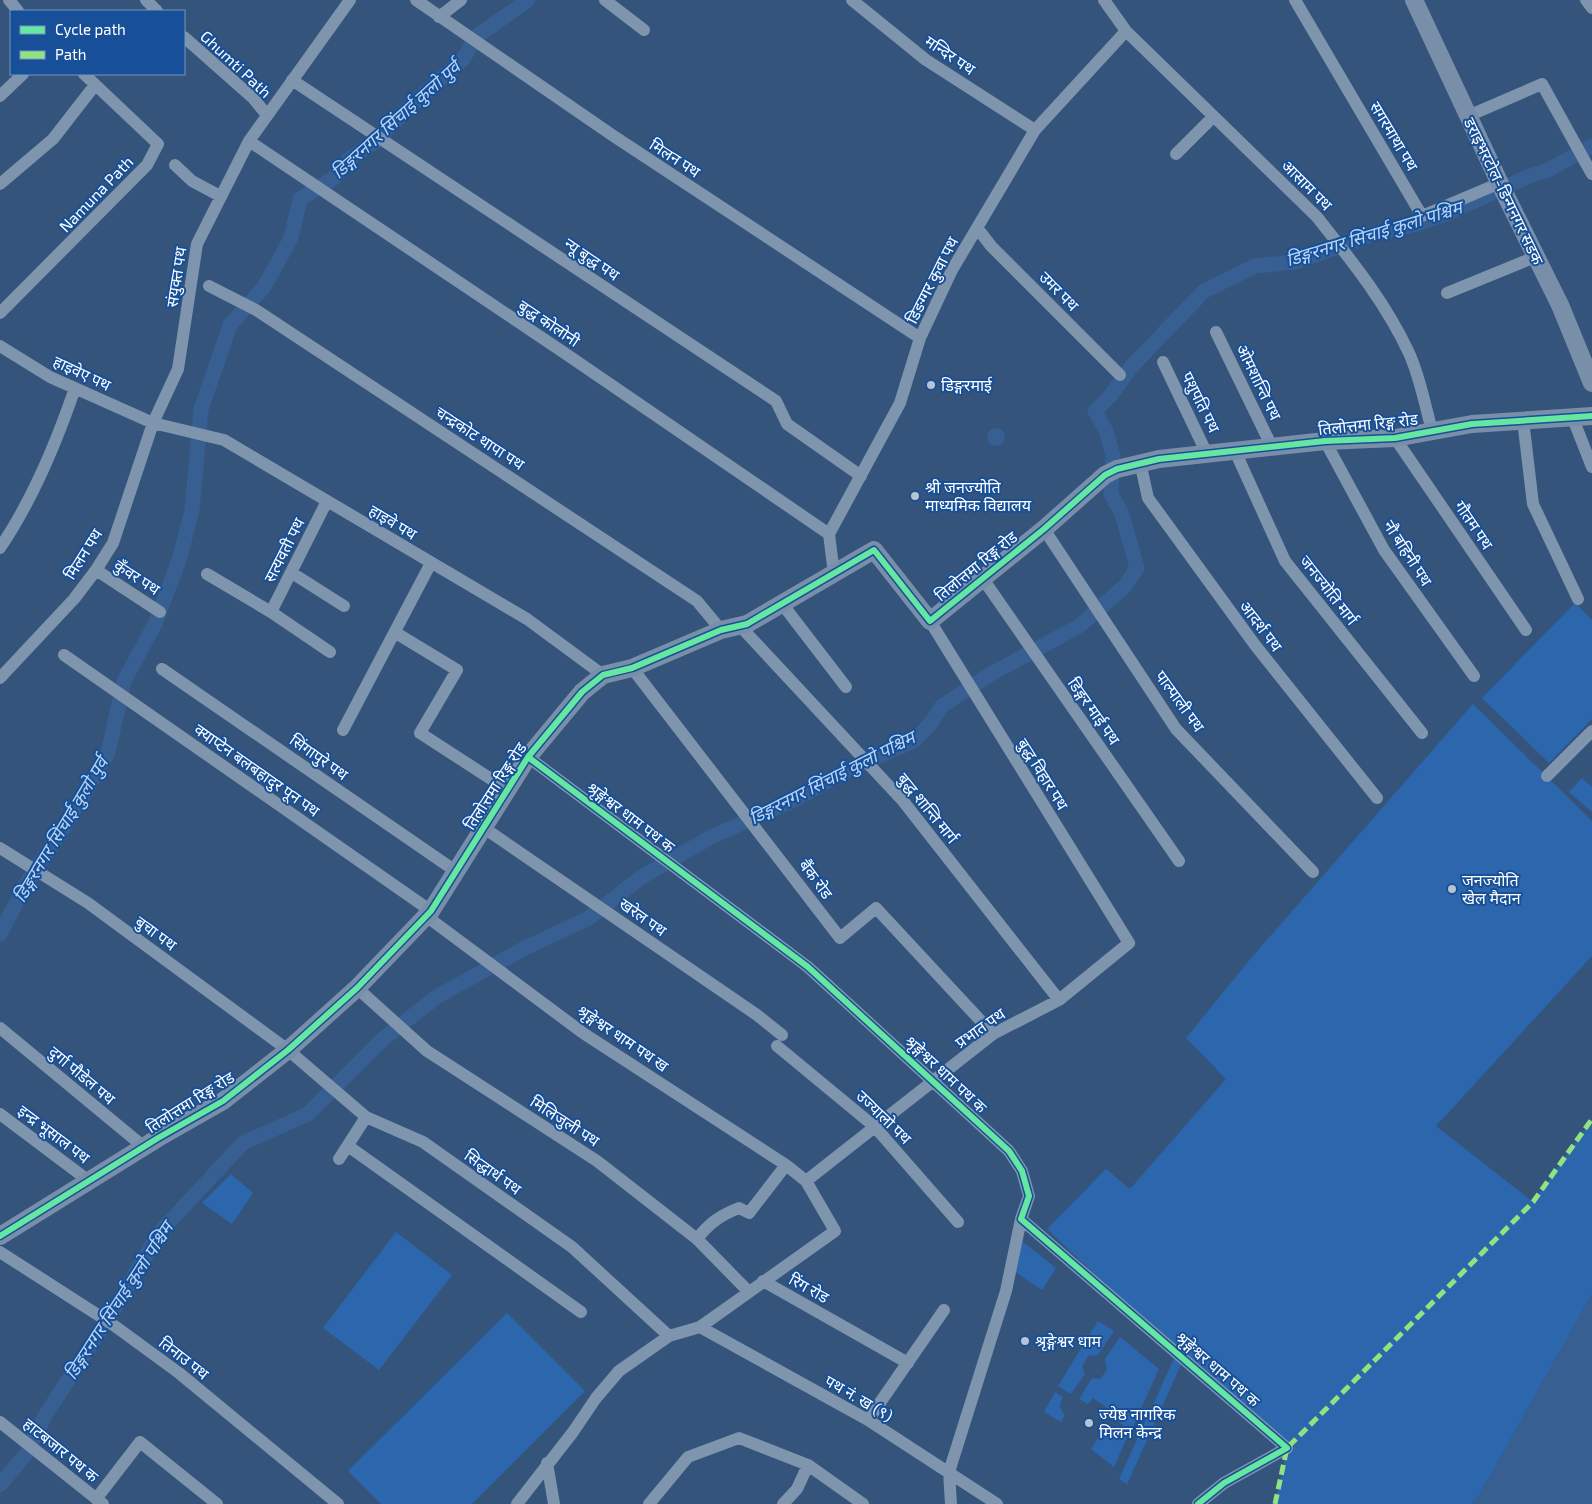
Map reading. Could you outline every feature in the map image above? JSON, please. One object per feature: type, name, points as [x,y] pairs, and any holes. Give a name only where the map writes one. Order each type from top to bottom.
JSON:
[{"type":"street","points":[[0,5],[7,0],[17,10]]},
{"type":"street","points":[[146,0],[156,10]]},
{"type":"street","name":"संयुक्त पथ","points":[[153,423],[178,369],[197,244],[249,141],[308,56],[350,0]]},
{"type":"street","name":"मिलन पथ","points":[[416,0],[612,135],[920,338]]},
{"type":"street","points":[[443,20],[461,0]]},
{"type":"street","points":[[605,0],[644,30]]},
{"type":"street","name":"मन्दिर पथ","points":[[852,0],[926,60],[1035,130]]},
{"type":"street","name":"आसाम पथ","points":[[1104,0],[1126,32],[1317,217],[1340,246],[1381,301],[1410,354],[1432,431]]},
{"type":"street","name":"सगरमाथा पथ","points":[[1295,0],[1422,216],[1502,188]]},
{"type":"street","name":"डराइभरटोल-डिन्गनगर सडक","points":[[1414,0],[1535,257],[1560,305],[1592,383]]},
{"type":"street","points":[[1586,0],[1592,8]]},
{"type":"street","name":"डिङग्गर कुवा पथ","points":[[829,534],[900,403],[920,338],[952,270],[1035,130],[1126,32]]},
{"type":"street","name":"Ghumti Path","points":[[185,38],[252,98],[267,115]]},
{"type":"street","points":[[0,96],[22,75]]},
{"type":"street","name":"Namuna Path","points":[[0,313],[147,165],[158,144],[85,75]]},
{"type":"street","name":"न्यू बुद्ध पथ","points":[[292,80],[776,401],[787,424],[861,476]]},
{"type":"street","points":[[1468,116],[1542,84],[1592,174]]},
{"type":"street","points":[[0,184],[54,139],[95,85]]},
{"type":"street","points":[[1176,154],[1213,117]]},
{"type":"street","name":"बुद्ध कोलोनी","points":[[249,141],[829,534]]},
{"type":"street","points":[[175,166],[192,181],[220,196]]},
{"type":"street","name":"उमर पथ","points":[[978,228],[991,246],[1120,375]]},
{"type":"street","points":[[1447,292],[1535,257]]},
{"type":"street","name":"चन्द्रकोट थापा पथ","points":[[209,286],[247,305],[697,601],[722,630]]},
{"type":"street","name":"ओमशान्ति पथ","points":[[1216,332],[1272,447]]},
{"type":"street","name":"हाइवेए पथ","points":[[0,346],[50,377],[153,423]]},
{"type":"street","name":"पशुपति पथ","points":[[1164,362],[1208,456]]},
{"type":"street","points":[[0,548],[31,498],[62,426],[75,388]]},
{"type":"street","points":[[1572,416],[1592,467]]},
{"type":"street","name":"तिलोत्तमा रिङ्ग रोड","points":[[0,1236],[144,1147],[223,1101],[288,1050],[357,988],[429,914],[528,757],[582,692],[603,675],[632,668],[722,630],[740,626],[783,605],[874,550],[930,621],[1111,472],[1140,462],[1208,456],[1235,451],[1325,441],[1395,438],[1472,424],[1592,416]]},
{"type":"street","points":[[1523,420],[1533,504],[1578,599]]},
{"type":"street","name":"मिलन पथ","points":[[0,678],[74,599],[113,543],[153,423]]},
{"type":"street","name":"हाइवे पथ","points":[[153,423],[224,440],[527,619],[603,675]]},
{"type":"street","name":"गौतम पथ","points":[[1395,438],[1526,630]]},
{"type":"street","name":"नौ बहिनी पथ","points":[[1325,441],[1384,550],[1474,676]]},
{"type":"street","name":"जनज्योति मार्ग","points":[[1235,451],[1285,561],[1422,733]]},
{"type":"street","name":"आदर्श पथ","points":[[1140,462],[1148,498],[1254,645],[1377,798]]},
{"type":"street","name":"सत्यवती पथ","points":[[271,612],[327,501]]},
{"type":"street","name":"पाल्पाली पथ","points":[[1044,529],[1094,602],[1176,729],[1313,872]]},
{"type":"street","points":[[829,534],[834,574]]},
{"type":"street","points":[[343,730],[396,633],[431,563]]},
{"type":"street","name":"कुँवर पथ","points":[[96,570],[160,612]]},
{"type":"street","points":[[292,573],[344,606]]},
{"type":"street","points":[[207,574],[271,612],[330,652]]},
{"type":"street","name":"डिङ्गर माई पथ","points":[[982,579],[1179,861]]},
{"type":"street","points":[[783,605],[846,687]]},
{"type":"street","name":"बुद्ध विहार पथ","points":[[930,621],[1129,943]]},
{"type":"street","name":"बुद्ध शान्ति मार्ग","points":[[740,626],[903,800],[1059,1000]]},
{"type":"street","points":[[396,633],[457,670],[420,733],[508,790]]},
{"type":"street","name":"क्याप्टेन बलबहादुर पून पथ","points":[[64,655],[429,914]]},
{"type":"street","name":"बैंक रोड","points":[[632,668],[752,821],[840,938],[876,908],[993,1034]]},
{"type":"street","name":"सिंगापुरे पथ","points":[[162,669],[457,872]]},
{"type":"street","points":[[1547,776],[1592,731]]},
{"type":"street","name":"श्रृङ्गेश्वर धाम पथ क","points":[[528,757],[808,967],[1008,1151],[1022,1170],[1029,1196],[1021,1219],[1287,1448],[1224,1484]]},
{"type":"street","name":"खरेल पथ","points":[[484,828],[757,1015],[780,1040]]},
{"type":"street","name":"बुचा पथ","points":[[0,848],[88,903],[288,1050]]},
{"type":"street","name":"श्रृङ्गेश्वर धाम पथ ख","points":[[429,914],[492,966],[583,1033],[786,1165],[806,1180]]},
{"type":"street","name":"प्रभात पथ","points":[[806,1180],[935,1082],[993,1034],[1059,1000],[1129,943]]},
{"type":"street","name":"मिलिजुली पथ","points":[[357,988],[427,1051],[597,1161],[697,1239],[748,1291]]},
{"type":"street","name":"दुर्गा पौडेल पथ","points":[[0,1028],[144,1147]]},
{"type":"street","name":"उज्यालो पथ","points":[[780,1040],[875,1127],[958,1222]]},
{"type":"street","name":"सिद्धार्थ पथ","points":[[288,1050],[362,1113],[422,1142],[572,1248],[669,1336]]},
{"type":"street","points":[[339,1159],[348,1146],[362,1113]]},
{"type":"street","name":"इन्द्र भूसाल पथ","points":[[0,1114],[89,1181]]},
{"type":"street","points":[[348,1146],[581,1312]]},
{"type":"street","points":[[697,1239],[706,1226],[718,1216],[739,1208],[749,1213],[786,1165]]},
{"type":"street","points":[[763,1281],[799,1259],[835,1230],[806,1180]]},
{"type":"street","points":[[951,1504],[949,1472],[1006,1291],[1021,1219]]},
{"type":"street","name":"तिनाउ पथ","points":[[0,1252],[107,1321],[179,1373],[338,1504]]},
{"type":"street","name":"रिंग रोड","points":[[700,1328],[763,1281],[908,1362]]},
{"type":"street","points":[[868,1420],[944,1310]]},
{"type":"street","points":[[517,1504],[619,1371],[669,1336],[700,1328]]},
{"type":"street","name":"पथ नं. ख (९)","points":[[700,1328],[868,1420],[997,1504]]},
{"type":"street","name":"हाटबजार पथ क","points":[[1,1422],[100,1502]]},
{"type":"street","points":[[649,1504],[688,1457],[739,1438],[808,1465],[862,1504]]},
{"type":"street","points":[[100,1502],[140,1442],[217,1504]]},
{"type":"street","points":[[547,1463],[554,1504]]},
{"type":"street","points":[[783,1504],[797,1489],[808,1465]]},
{"type":"street","points":[[1198,1504],[1224,1484]]},
{"type":"street","points":[[1212,1504],[1224,1484]]},
{"type":"shaded area","points":[[996,428],[1002,431],[1005,437],[1002,443],[996,446],[990,443],[987,437],[990,431]]},
{"type":"shaded area","points":[[1575,603],[1592,620],[1592,719],[1549,763],[1482,698]]},
{"type":"shaded area","points":[[1473,704],[1592,821],[1592,956],[1436,1126],[1533,1202],[1592,1119],[1592,1294],[1480,1494],[1472,1504],[1275,1504],[1287,1448],[1184,1358],[1127,1484],[1119,1479],[1177,1352],[1047,1229],[1106,1169],[1130,1189],[1226,1079],[1186,1038],[1252,957]]},
{"type":"shaded area","points":[[1582,778],[1592,787],[1592,812],[1569,792]]},
{"type":"shaded area","points":[[231,1174],[253,1193],[232,1224],[202,1203]]},
{"type":"shaded area","points":[[396,1232],[452,1275],[379,1370],[323,1328]]},
{"type":"shaded area","points":[[1018,1238],[1056,1268],[1042,1290],[1011,1269]]},
{"type":"shaded area","points":[[1592,1294],[1592,1504],[1472,1504],[1480,1494]]},
{"type":"shaded area","points":[[507,1313],[585,1391],[472,1504],[381,1504],[348,1471]]},
{"type":"shaded area","points":[[1098,1321],[1114,1331],[1098,1355],[1088,1356],[1082,1366],[1085,1374],[1071,1394],[1058,1386]]},
{"type":"shaded area","points":[[1120,1337],[1159,1369],[1131,1431],[1105,1412],[1107,1408],[1093,1398],[1088,1404],[1079,1399],[1092,1378],[1100,1379],[1107,1370],[1105,1359]]},
{"type":"shaded area","points":[[1055,1392],[1063,1397],[1060,1407],[1065,1415],[1061,1422],[1044,1412]]},
{"type":"shaded area","points":[[1107,1424],[1127,1437],[1114,1467],[1091,1449]]},
{"type":"waterway","name":"डिङ्गरनगर सिंचाई कुलो पुर्व","points":[[0,934],[26,884],[68,821],[108,753],[124,681],[155,624],[179,560],[192,511],[201,409],[230,325],[264,287],[291,238],[300,199],[334,178],[349,159],[375,142],[407,109],[463,59],[477,36],[528,0]]},
{"type":"waterway","name":"डिङ्गरनगर सिंचाई कुलो पश्चिम","points":[[0,1485],[26,1454],[46,1414],[117,1305],[159,1233],[243,1143],[308,1114],[384,1038],[438,996],[525,948],[589,918],[640,878],[711,837],[796,799],[855,766],[914,741],[931,723],[942,706],[991,674],[1079,626],[1125,586],[1137,568],[1122,514],[1111,494],[1113,455],[1106,431],[1095,411],[1110,396],[1132,366],[1204,291],[1255,266],[1296,262],[1373,234],[1418,224],[1453,211],[1527,177],[1548,170],[1592,146]]},
{"type":"marked path","points":[[1275,1504],[1287,1448],[1533,1202],[1592,1119]]},
{"type":"cycle path","points":[[0,1236],[158,1138],[223,1101],[288,1050],[357,988],[431,911],[528,757],[582,692],[603,675],[632,668],[721,630],[747,624],[874,550],[930,621],[1044,529],[1105,475],[1117,469],[1159,459],[1325,441],[1395,438],[1472,424],[1592,416]]},
{"type":"cycle path","points":[[528,757],[808,967],[1009,1151],[1022,1171],[1029,1196],[1021,1219],[1287,1448],[1224,1483],[1198,1504]]},
{"type":"place","name":"डिङ्गरमाई","points":[[931,385]]},
{"type":"place","name":"श्री जनज्योति माध्यमिक विद्यालय","points":[[915,496]]},
{"type":"place","name":"जनज्योति खेल मैदान","points":[[1452,889]]},
{"type":"place","name":"श्रृङ्गेश्वर धाम","points":[[1025,1341]]},
{"type":"place","name":"ज्येष्ठ नागरिक मिलन केन्द्र","points":[[1089,1423]]}]
